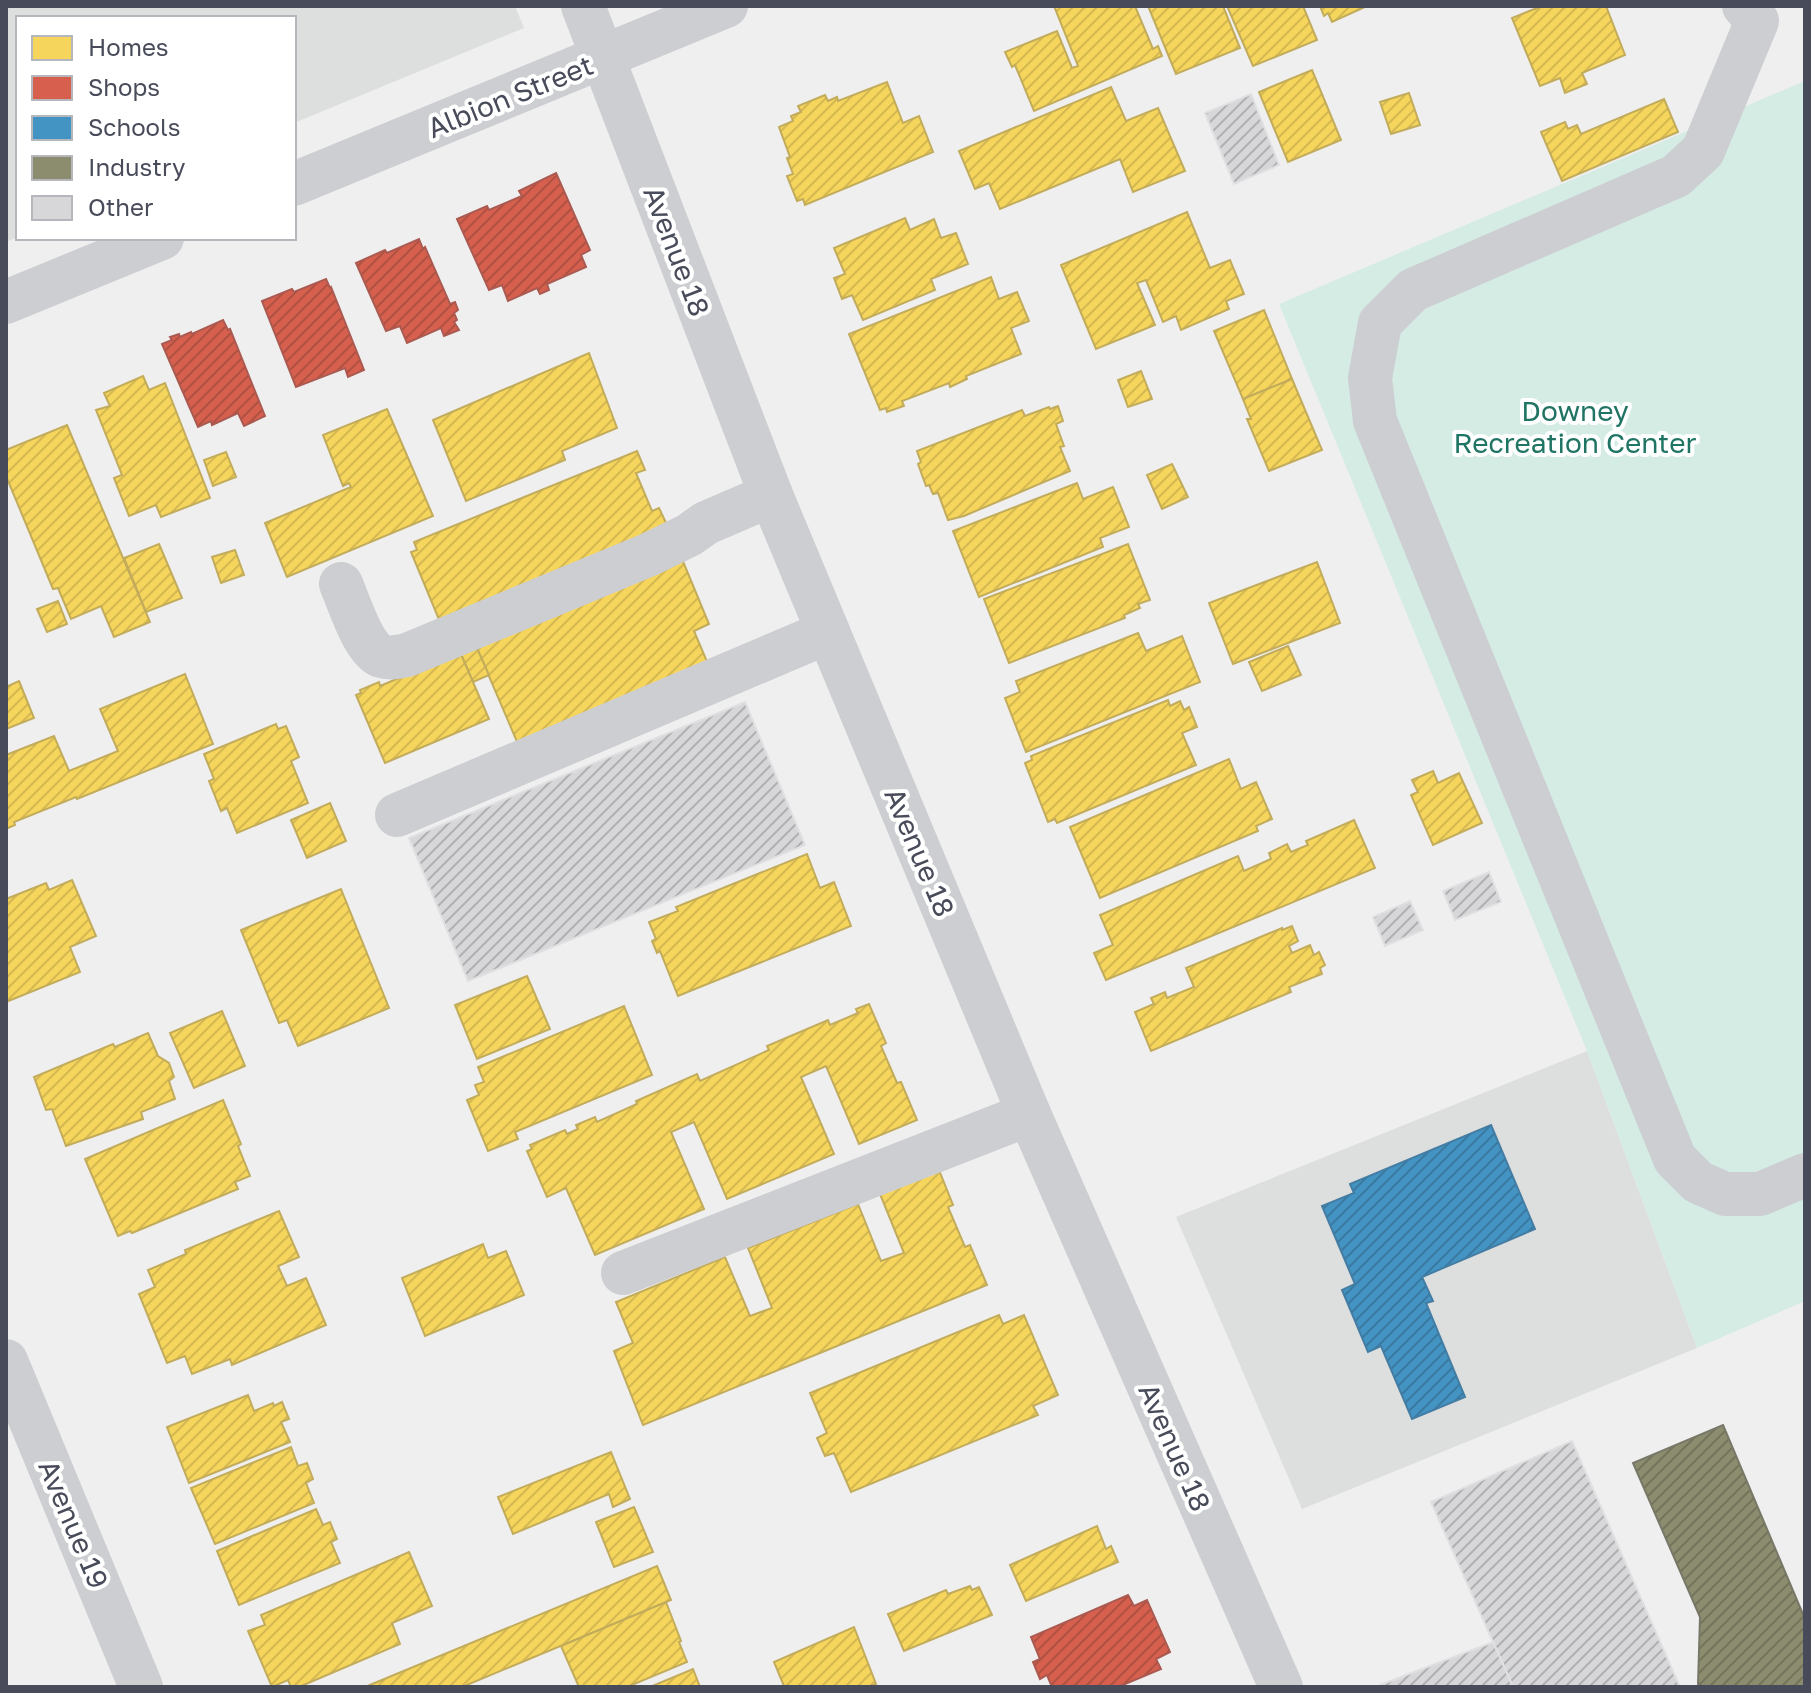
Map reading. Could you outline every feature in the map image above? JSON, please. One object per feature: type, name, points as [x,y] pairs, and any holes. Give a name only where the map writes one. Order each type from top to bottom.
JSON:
[{"type":"street","name":"Avenue 18","points":[[583,6],[771,495],[1029,1114],[1281,1687]]},
{"type":"street","name":"Albion Street","points":[[296,183],[726,6]]},
{"type":"street","points":[[1750,13],[1703,151],[1676,176],[1413,290],[1380,323],[1370,378],[1375,421],[1675,1159],[1698,1182],[1725,1194],[1760,1194],[1805,1175]]},
{"type":"street","points":[[6,302],[157,240]]},
{"type":"street","points":[[341,584],[369,647],[378,655],[391,658],[407,655],[648,555],[706,523],[771,495]]},
{"type":"street","points":[[397,815],[828,632]]},
{"type":"street","points":[[623,1273],[1029,1114]]},
{"type":"street","name":"Avenue 19","points":[[6,1361],[141,1687]]},
{"type":"shaded area","points":[[6,6],[515,6],[524,28],[296,122],[296,16],[16,16],[16,238],[6,242]]},
{"type":"shaded area","points":[[1587,1051],[1697,1348],[1302,1509],[1176,1217]]},
{"type":"green space","name":"Downey Recreation Center","points":[[1805,81],[1805,1301],[1697,1348],[1587,1051],[1279,304]]},
{"type":"building: Homes","points":[[1054,6],[1135,6],[1153,49],[1158,46],[1162,56],[1034,111],[1015,65],[1012,67],[1005,52],[1057,31],[1072,68],[1078,66]]},
{"type":"building: Homes","points":[[1148,6],[1223,6],[1240,48],[1176,74]]},
{"type":"building: Homes","points":[[1227,6],[1303,6],[1317,40],[1253,66]]},
{"type":"building: Homes","points":[[1320,6],[1367,6],[1332,22],[1328,13],[1324,16]]},
{"type":"building: Homes","points":[[1542,6],[1606,6],[1625,55],[1582,73],[1587,84],[1565,93],[1560,78],[1540,86],[1512,18]]},
{"type":"building: Homes","points":[[1312,70],[1341,140],[1288,162],[1259,92]]},
{"type":"building: Homes","points":[[887,82],[903,123],[919,116],[933,152],[805,205],[803,199],[797,201],[787,176],[793,174],[779,127],[793,121],[791,116],[801,112],[798,106],[825,95],[828,101],[837,97],[838,101]]},
{"type":"building: Homes","points":[[1111,87],[1126,121],[1158,108],[1185,171],[1133,192],[1120,159],[1000,209],[989,183],[975,189],[959,151]]},
{"type":"building: Homes","points":[[1409,93],[1420,125],[1391,134],[1380,102]]},
{"type":"building: Homes","points":[[1664,99],[1678,132],[1562,181],[1541,132],[1565,122],[1568,129],[1577,125],[1581,134]]},
{"type":"building: Homes","points":[[1187,212],[1210,268],[1230,260],[1244,294],[1226,301],[1229,309],[1181,330],[1176,316],[1163,322],[1146,280],[1137,283],[1155,325],[1096,349],[1061,265]]},
{"type":"building: Homes","points":[[905,218],[910,230],[934,219],[941,238],[956,233],[968,264],[931,279],[935,290],[863,320],[852,295],[842,299],[834,278],[845,274],[834,248]]},
{"type":"building: Homes","points":[[991,277],[999,299],[1017,292],[1029,321],[1011,328],[1021,354],[966,376],[967,379],[950,387],[949,383],[902,401],[904,406],[887,412],[886,408],[880,410],[849,334]]},
{"type":"building: Homes","points":[[1264,310],[1292,379],[1243,399],[1214,331]]},
{"type":"building: Homes","points":[[589,353],[617,428],[562,451],[565,460],[466,501],[433,420]]},
{"type":"building: Homes","points":[[1141,371],[1152,399],[1128,407],[1118,380]]},
{"type":"building: Homes","points":[[143,376],[149,390],[165,383],[210,498],[161,517],[156,505],[129,516],[114,478],[122,475],[96,410],[110,406],[104,393]]},
{"type":"building: Homes","points":[[1292,379],[1322,450],[1269,471],[1247,419],[1251,419],[1243,399]]},
{"type":"building: Homes","points":[[1058,406],[1063,421],[1056,424],[1064,446],[1060,447],[1070,471],[948,520],[938,493],[933,494],[929,485],[926,486],[917,451],[1022,410],[1025,416]]},
{"type":"building: Homes","points":[[387,409],[433,516],[287,577],[265,523],[351,487],[349,483],[343,486],[323,435]]},
{"type":"building: Homes","points":[[67,425],[150,622],[114,637],[101,606],[71,619],[58,588],[53,589],[6,476],[6,450]]},
{"type":"building: Homes","points":[[637,451],[645,470],[636,473],[652,511],[659,508],[669,529],[440,622],[411,552],[417,550],[414,542]]},
{"type":"building: Homes","points":[[226,452],[236,477],[213,486],[204,460]]},
{"type":"building: Homes","points":[[1172,464],[1188,497],[1162,509],[1147,475]]},
{"type":"building: Homes","points":[[1077,483],[1083,499],[1113,487],[1129,527],[1100,538],[1103,547],[979,597],[953,531]]},
{"type":"building: Homes","points":[[159,544],[182,598],[146,612],[124,558]]},
{"type":"building: Homes","points":[[1128,544],[1150,600],[1138,604],[1140,608],[1124,615],[1125,618],[1009,663],[984,599]]},
{"type":"building: Homes","points":[[235,550],[244,575],[221,583],[212,557]]},
{"type":"building: Homes","points":[[682,559],[709,624],[694,631],[708,664],[518,744],[476,646]]},
{"type":"building: Homes","points":[[1317,562],[1340,623],[1233,664],[1209,603]]},
{"type":"building: Homes","points":[[58,601],[67,624],[47,632],[37,609]]},
{"type":"building: Homes","points":[[1138,633],[1146,651],[1182,636],[1200,682],[1026,752],[1005,698],[1020,692],[1016,681]]},
{"type":"building: Homes","points":[[476,646],[489,675],[473,682],[460,652]]},
{"type":"building: Homes","points":[[1288,646],[1301,675],[1262,691],[1249,662]]},
{"type":"building: Homes","points":[[460,652],[489,719],[385,763],[356,695],[379,682],[380,686]]},
{"type":"building: Homes","points":[[185,674],[213,744],[14,822],[15,825],[6,829],[6,755],[54,736],[69,771],[118,751],[100,709]]},
{"type":"building: Homes","points":[[19,681],[34,718],[6,729],[6,687]]},
{"type":"building: Homes","points":[[1168,700],[1170,706],[1180,701],[1184,710],[1189,707],[1197,727],[1182,733],[1196,765],[1057,823],[1055,819],[1048,822],[1025,763],[1032,760],[1031,756]]},
{"type":"building: Homes","points":[[276,724],[278,729],[286,726],[299,757],[291,761],[308,803],[237,833],[227,808],[221,811],[209,781],[214,779],[204,754]]},
{"type":"building: Homes","points":[[1229,759],[1241,789],[1256,782],[1272,819],[1256,826],[1258,831],[1100,898],[1070,827]]},
{"type":"building: Homes","points":[[1433,771],[1438,783],[1459,773],[1482,823],[1433,845],[1411,795],[1418,792],[1412,780]]},
{"type":"building: Homes","points":[[330,803],[346,841],[307,858],[291,820]]},
{"type":"building: Homes","points":[[1354,820],[1375,868],[1106,980],[1094,953],[1113,945],[1100,915],[1238,856],[1244,871],[1271,859],[1269,853],[1287,844],[1291,852],[1308,845],[1306,841]]},
{"type":"building: Homes","points":[[807,854],[820,888],[834,882],[851,926],[678,996],[660,951],[657,953],[652,941],[656,939],[649,922],[678,911],[676,907]]},
{"type":"building: Homes","points":[[72,880],[96,936],[70,947],[80,972],[6,1002],[6,899],[46,883],[49,890]]},
{"type":"building: Homes","points":[[341,889],[389,1008],[298,1046],[287,1020],[279,1023],[241,930]]},
{"type":"building: Homes","points":[[1292,926],[1298,941],[1289,946],[1292,953],[1310,945],[1314,955],[1319,952],[1325,965],[1320,968],[1322,974],[1289,987],[1291,992],[1151,1051],[1135,1012],[1154,1004],[1151,998],[1165,992],[1167,998],[1194,987],[1186,968]]},
{"type":"building: Homes","points":[[527,976],[550,1029],[477,1059],[455,1005]]},
{"type":"building: Homes","points":[[869,1004],[886,1043],[881,1046],[917,1120],[859,1144],[826,1066],[801,1077],[834,1154],[727,1199],[694,1122],[671,1132],[704,1209],[595,1255],[566,1188],[547,1197],[527,1151],[532,1149],[530,1145],[565,1130],[567,1134],[578,1129],[576,1125],[595,1117],[597,1122],[697,1074],[700,1081],[769,1050],[767,1046],[828,1020],[830,1025],[858,1013],[856,1009]]},
{"type":"building: Homes","points":[[624,1006],[652,1075],[515,1132],[518,1139],[488,1151],[467,1100],[479,1095],[475,1085],[484,1082],[478,1067]]},
{"type":"building: Homes","points":[[222,1011],[245,1066],[194,1088],[170,1033]]},
{"type":"building: Homes","points":[[148,1033],[158,1056],[169,1063],[174,1077],[169,1081],[175,1099],[141,1112],[143,1119],[66,1146],[52,1109],[46,1110],[34,1077]]},
{"type":"building: Homes","points":[[223,1100],[250,1176],[235,1182],[238,1189],[118,1236],[85,1159]]},
{"type":"building: Homes","points":[[939,1170],[953,1205],[948,1207],[965,1247],[970,1245],[987,1285],[643,1425],[614,1351],[633,1343],[616,1302],[725,1257],[750,1316],[772,1308],[748,1248],[858,1204],[881,1261],[904,1253],[880,1194]]},
{"type":"building: Homes","points":[[279,1211],[299,1257],[278,1266],[287,1286],[306,1278],[326,1325],[232,1365],[230,1359],[192,1374],[185,1356],[167,1363],[139,1294],[155,1287],[148,1270],[186,1254],[185,1250]]},
{"type":"building: Homes","points":[[483,1244],[488,1258],[506,1251],[524,1295],[425,1336],[402,1278]]},
{"type":"building: Homes","points":[[999,1315],[1003,1324],[1024,1315],[1058,1395],[1033,1406],[1038,1415],[851,1492],[834,1453],[825,1456],[817,1438],[827,1433],[810,1393]]},
{"type":"building: Homes","points":[[248,1395],[254,1411],[282,1402],[289,1419],[281,1422],[290,1442],[189,1483],[167,1427]]},
{"type":"building: Homes","points":[[291,1447],[298,1466],[307,1463],[313,1479],[306,1483],[314,1503],[215,1544],[191,1488]]},
{"type":"building: Homes","points":[[611,1452],[630,1499],[613,1507],[609,1494],[513,1534],[498,1497]]},
{"type":"building: Homes","points":[[634,1507],[653,1552],[614,1567],[596,1522]]},
{"type":"building: Homes","points":[[316,1509],[323,1525],[330,1522],[337,1539],[331,1542],[340,1563],[239,1605],[217,1551]]},
{"type":"building: Homes","points":[[1097,1526],[1106,1549],[1111,1546],[1118,1562],[1026,1601],[1010,1565]]},
{"type":"building: Homes","points":[[409,1552],[432,1606],[392,1623],[400,1644],[299,1687],[291,1687],[288,1680],[272,1687],[248,1631],[265,1625],[261,1615]]},
{"type":"building: Homes","points":[[657,1566],[671,1600],[462,1687],[365,1687]]},
{"type":"building: Homes","points":[[970,1586],[972,1590],[979,1587],[992,1615],[904,1651],[888,1614],[946,1590],[948,1594]]},
{"type":"building: Homes","points":[[666,1602],[687,1662],[627,1687],[579,1687],[561,1646]]},
{"type":"building: Homes","points":[[854,1627],[876,1684],[868,1687],[780,1687],[784,1686],[774,1662]]},
{"type":"building: Homes","points":[[693,1669],[700,1687],[650,1687]]},
{"type":"building: Shops","points":[[556,173],[590,250],[581,255],[586,267],[547,284],[549,290],[540,294],[537,288],[508,301],[502,285],[489,290],[457,219],[522,196],[519,191]]},
{"type":"building: Shops","points":[[419,239],[450,304],[455,302],[458,310],[454,313],[457,320],[454,322],[459,330],[444,336],[441,328],[407,343],[400,326],[386,331],[356,263]]},
{"type":"building: Shops","points":[[326,279],[364,370],[348,377],[345,368],[296,387],[262,301]]},
{"type":"building: Shops","points":[[223,320],[230,329],[265,416],[244,426],[238,413],[212,425],[211,421],[198,427],[162,344],[172,340],[170,337],[192,334]]},
{"type":"building: Shops","points":[[1128,1595],[1134,1606],[1147,1600],[1170,1652],[1156,1659],[1161,1669],[1118,1687],[1052,1687],[1047,1675],[1040,1679],[1033,1662],[1040,1659],[1031,1637]]},
{"type":"building: Schools","points":[[1491,1125],[1535,1229],[1422,1277],[1433,1301],[1426,1303],[1465,1397],[1412,1419],[1381,1346],[1368,1352],[1342,1290],[1355,1284],[1322,1206],[1354,1193],[1350,1184]]},
{"type":"building: Industry","points":[[1723,1425],[1805,1619],[1805,1687],[1700,1687],[1698,1684],[1700,1617],[1633,1463]]},
{"type":"building: Other","points":[[1251,94],[1279,165],[1234,184],[1205,113]]},
{"type":"building: Other","points":[[745,702],[805,845],[468,981],[409,838]]},
{"type":"building: Other","points":[[1489,872],[1501,902],[1455,920],[1443,891]]},
{"type":"building: Other","points":[[1410,901],[1423,930],[1385,946],[1373,917]]},
{"type":"building: Other","points":[[1572,1441],[1680,1687],[1513,1687],[1431,1502]]},
{"type":"building: Other","points":[[1493,1642],[1513,1687],[1380,1687],[1380,1685]]}]
